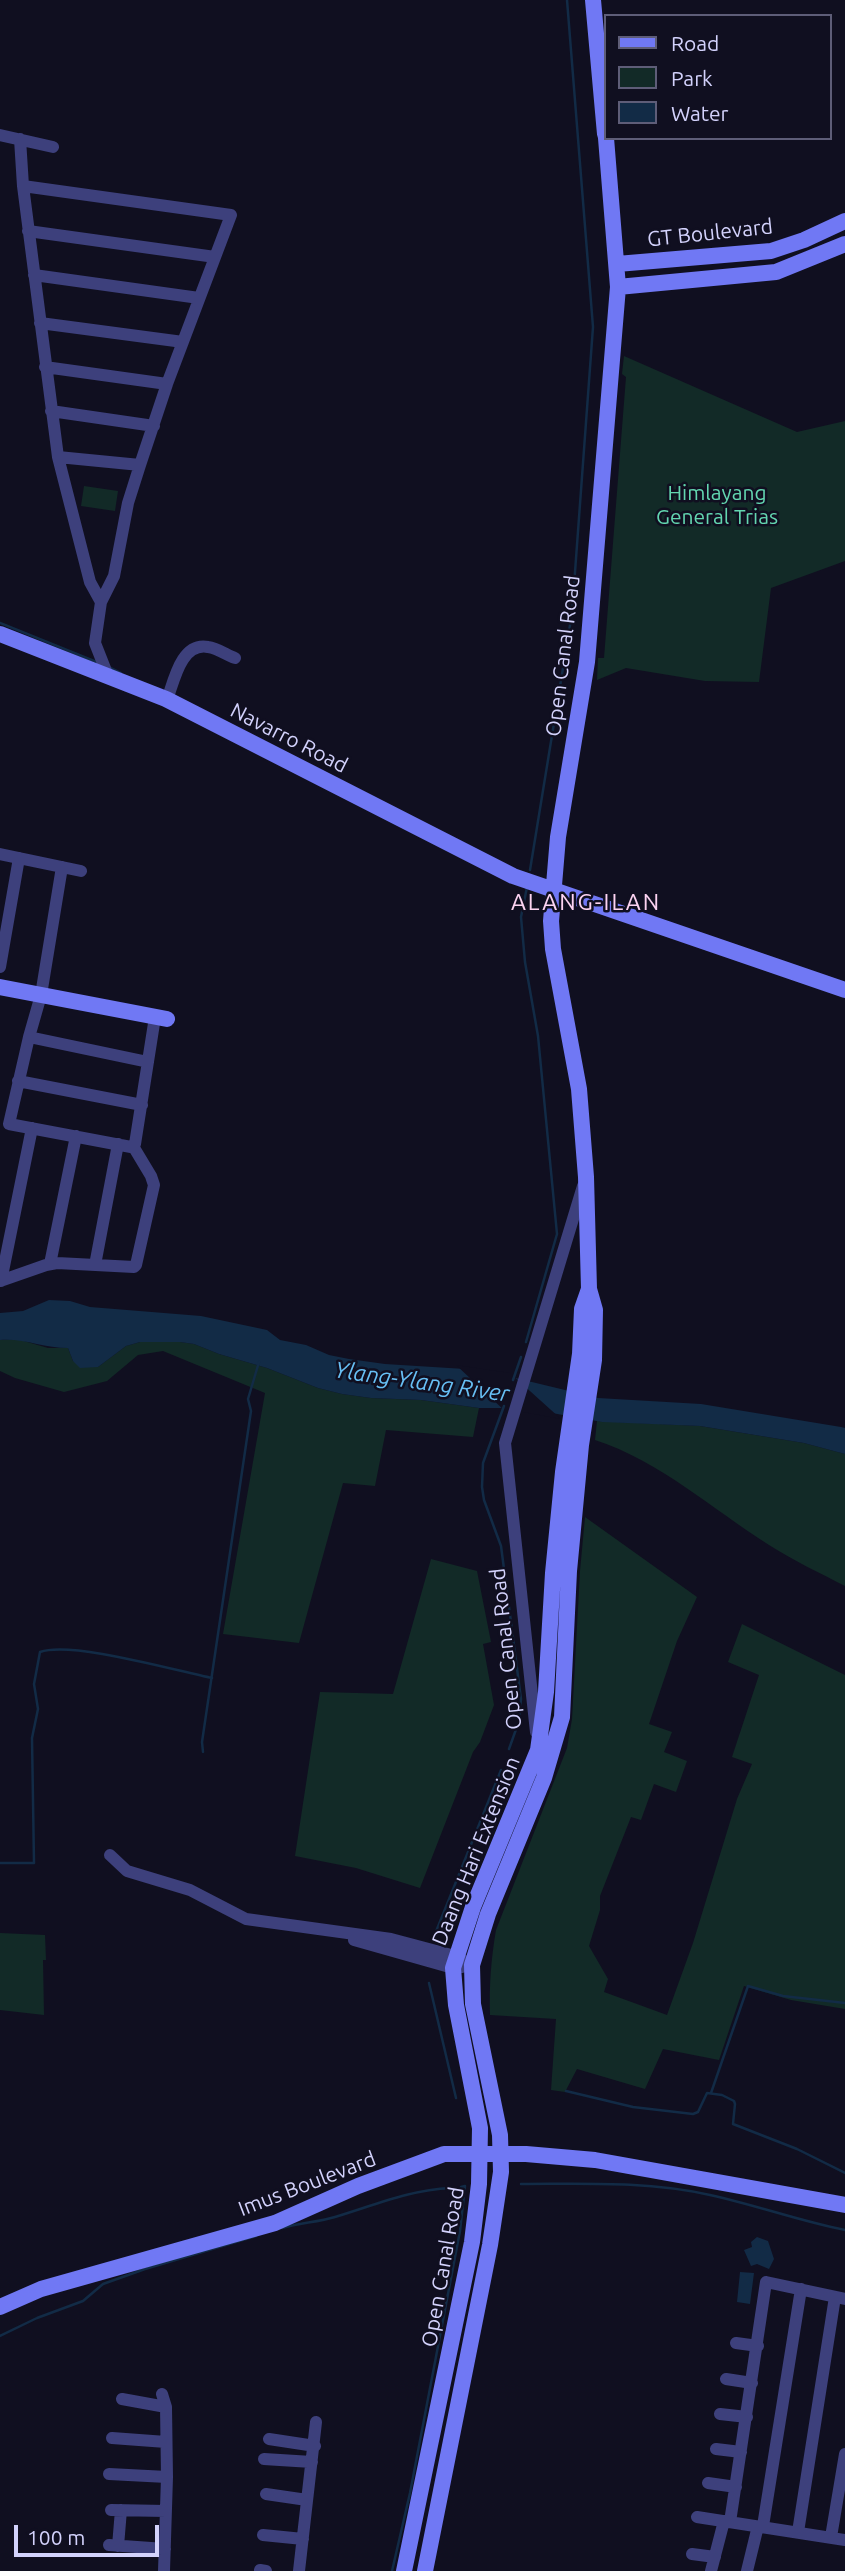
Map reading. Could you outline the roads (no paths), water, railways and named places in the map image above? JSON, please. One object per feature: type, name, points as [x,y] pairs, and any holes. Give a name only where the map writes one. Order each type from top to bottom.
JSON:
[{"type":"main road","name":"Open Canal Road","points":[[593,0],[604,115]]},
{"type":"main road","name":"Open Canal Road","points":[[538,1750],[546,1692],[553,1573],[595,1310],[589,1289],[586,1177],[579,1089],[551,936],[560,822],[587,662],[618,287],[606,140]]},
{"type":"main road","name":"GT Boulevard","points":[[617,264],[771,251],[804,240],[845,221]]},
{"type":"main road","points":[[618,287],[776,272],[845,244]]},
{"type":"main road","name":"Navarro Road","points":[[0,634],[105,668],[169,695],[494,868],[845,990]]},
{"type":"main road","points":[[0,988],[161,1018]]},
{"type":"main road","name":"Open Canal Road","points":[[472,1965],[488,1914],[544,1777],[562,1717],[573,1444]]},
{"type":"main road","name":"Daang Hari Extension","points":[[454,1962],[538,1750]]},
{"type":"main road","name":"Open Canal Road","points":[[404,2571],[472,2242],[479,2188],[480,2128],[456,2005],[454,1962]]},
{"type":"main road","name":"Daang Hari Extension","points":[[472,1965],[473,2004]]},
{"type":"main road","name":"Open Canal Road","points":[[425,2571],[490,2245],[501,2154],[473,2004]]},
{"type":"main road","name":"Imus Boulevard","points":[[0,2307],[41,2289],[285,2219],[358,2186],[444,2154],[526,2154],[595,2160],[845,2206]]},
{"type":"main road","name":"Imus Boulevard","points":[[595,2160],[641,2156],[845,2194]]},
{"type":"street","points":[[0,135],[53,147]]},
{"type":"street","points":[[20,139],[28,231],[58,457],[90,582],[101,602]]},
{"type":"street","points":[[23,186],[230,215],[167,383],[128,503],[114,576],[101,602],[95,643],[105,668]]},
{"type":"street","points":[[28,231],[215,257]]},
{"type":"street","points":[[34,275],[199,298]]},
{"type":"street","points":[[40,323],[183,342]]},
{"type":"street","points":[[46,367],[167,383]]},
{"type":"street","points":[[51,411],[154,426]]},
{"type":"street","points":[[58,457],[140,465]]},
{"type":"street","points":[[169,695],[185,656],[194,648],[208,647],[234,658]]},
{"type":"street","points":[[0,854],[81,871]]},
{"type":"street","points":[[0,967],[19,858]]},
{"type":"street","points":[[62,867],[41,995],[5,1122],[133,1146]]},
{"type":"street","points":[[133,1146],[136,1142],[148,1062],[161,1018]]},
{"type":"street","points":[[29,1037],[148,1062]]},
{"type":"street","points":[[18,1081],[142,1105]]},
{"type":"street","points":[[1,1281],[33,1128]]},
{"type":"street","points":[[50,1264],[76,1136]]},
{"type":"street","points":[[95,1265],[118,1144]]},
{"type":"street","points":[[1,1281],[50,1264],[134,1267],[139,1258],[154,1185],[133,1146]]},
{"type":"street","name":"Open Canal Road","points":[[538,1750],[505,1443],[586,1177]]},
{"type":"street","points":[[110,1855],[127,1871],[190,1891],[246,1919],[321,1929],[388,1951],[472,1965]]},
{"type":"street","points":[[711,2571],[736,2487],[766,2281],[840,2298],[798,2532]]},
{"type":"street","points":[[747,2571],[760,2526],[801,2289]]},
{"type":"street","points":[[736,2343],[758,2346]]},
{"type":"street","points":[[726,2379],[752,2382]]},
{"type":"street","points":[[122,2399],[164,2401],[167,2477],[164,2571]]},
{"type":"street","points":[[720,2414],[747,2417]]},
{"type":"street","points":[[299,2571],[316,2422]]},
{"type":"street","points":[[112,2438],[166,2442]]},
{"type":"street","points":[[269,2439],[314,2446]]},
{"type":"street","points":[[716,2449],[741,2452]]},
{"type":"street","points":[[831,2537],[845,2454]]},
{"type":"street","points":[[264,2459],[312,2462]]},
{"type":"street","points":[[109,2474],[167,2477]]},
{"type":"street","points":[[708,2483],[736,2487]]},
{"type":"street","points":[[266,2494],[307,2500]]},
{"type":"street","points":[[165,2549],[114,2546],[116,2510],[166,2511]]},
{"type":"street","points":[[697,2517],[845,2540]]},
{"type":"street","points":[[263,2535],[303,2539]]},
{"type":"street","points":[[692,2554],[715,2557]]},
{"type":"street","points":[[260,2570],[266,2571]]},
{"type":"water","name":"Ylang-Ylang River","points":[[49,1300],[70,1301],[90,1307],[201,1316],[267,1330],[280,1340],[349,1359],[465,1369],[503,1375],[598,1398],[701,1404],[841,1427],[845,1428],[845,1454],[804,1443],[700,1426],[602,1422],[524,1408],[479,1408],[342,1394],[194,1344],[180,1342],[140,1342],[126,1346],[98,1367],[80,1368],[73,1361],[68,1348],[0,1340],[0,1313],[23,1311]]},
{"type":"water","points":[[757,2237],[768,2241],[774,2259],[769,2269],[757,2264],[751,2266],[744,2250],[752,2247],[751,2242]]},
{"type":"water","points":[[740,2272],[754,2273],[750,2304],[737,2302]]},
{"type":"waterway","points":[[530,870],[572,613],[593,327],[567,0]]},
{"type":"waterway","points":[[0,623],[99,663]]},
{"type":"waterway","points":[[109,667],[121,673]]},
{"type":"waterway","points":[[526,1342],[557,1234],[538,1036],[525,962],[521,917],[527,887]]},
{"type":"waterway","name":"Ylang-Ylang River","points":[[513,1380],[521,1357]]},
{"type":"waterway","points":[[203,1752],[202,1742],[251,1411],[248,1399],[259,1362]]},
{"type":"waterway","name":"Ylang-Ylang River","points":[[504,1406],[483,1463],[482,1487],[501,1546],[521,1699],[519,1721],[509,1749]]},
{"type":"waterway","points":[[0,1863],[34,1863],[32,1738],[38,1709],[34,1684],[40,1652],[75,1650],[98,1653],[212,1678]]},
{"type":"waterway","points":[[433,1939],[501,1770]]},
{"type":"waterway","points":[[429,1983],[456,2098]]},
{"type":"waterway","points":[[711,2093],[748,1986],[783,1996],[845,2003]]},
{"type":"waterway","points":[[566,2091],[633,2107],[693,2114],[698,2112],[707,2093],[722,2095],[734,2101],[733,2124],[797,2149],[845,2173]]},
{"type":"waterway","points":[[521,2184],[663,2187],[727,2199],[845,2230]]},
{"type":"waterway","points":[[392,2571],[410,2493],[460,2231],[465,2186],[461,2187]]},
{"type":"waterway","points":[[282,2228],[335,2217],[406,2195],[451,2188]]},
{"type":"waterway","points":[[0,2336],[37,2318],[83,2301],[103,2284],[256,2236]]},
{"type":"district","name":"ALANG-ILAN","points":[[586,902]]},
{"type":"park label","name":"Himlayang General Trias","points":[[717,505]]}]
